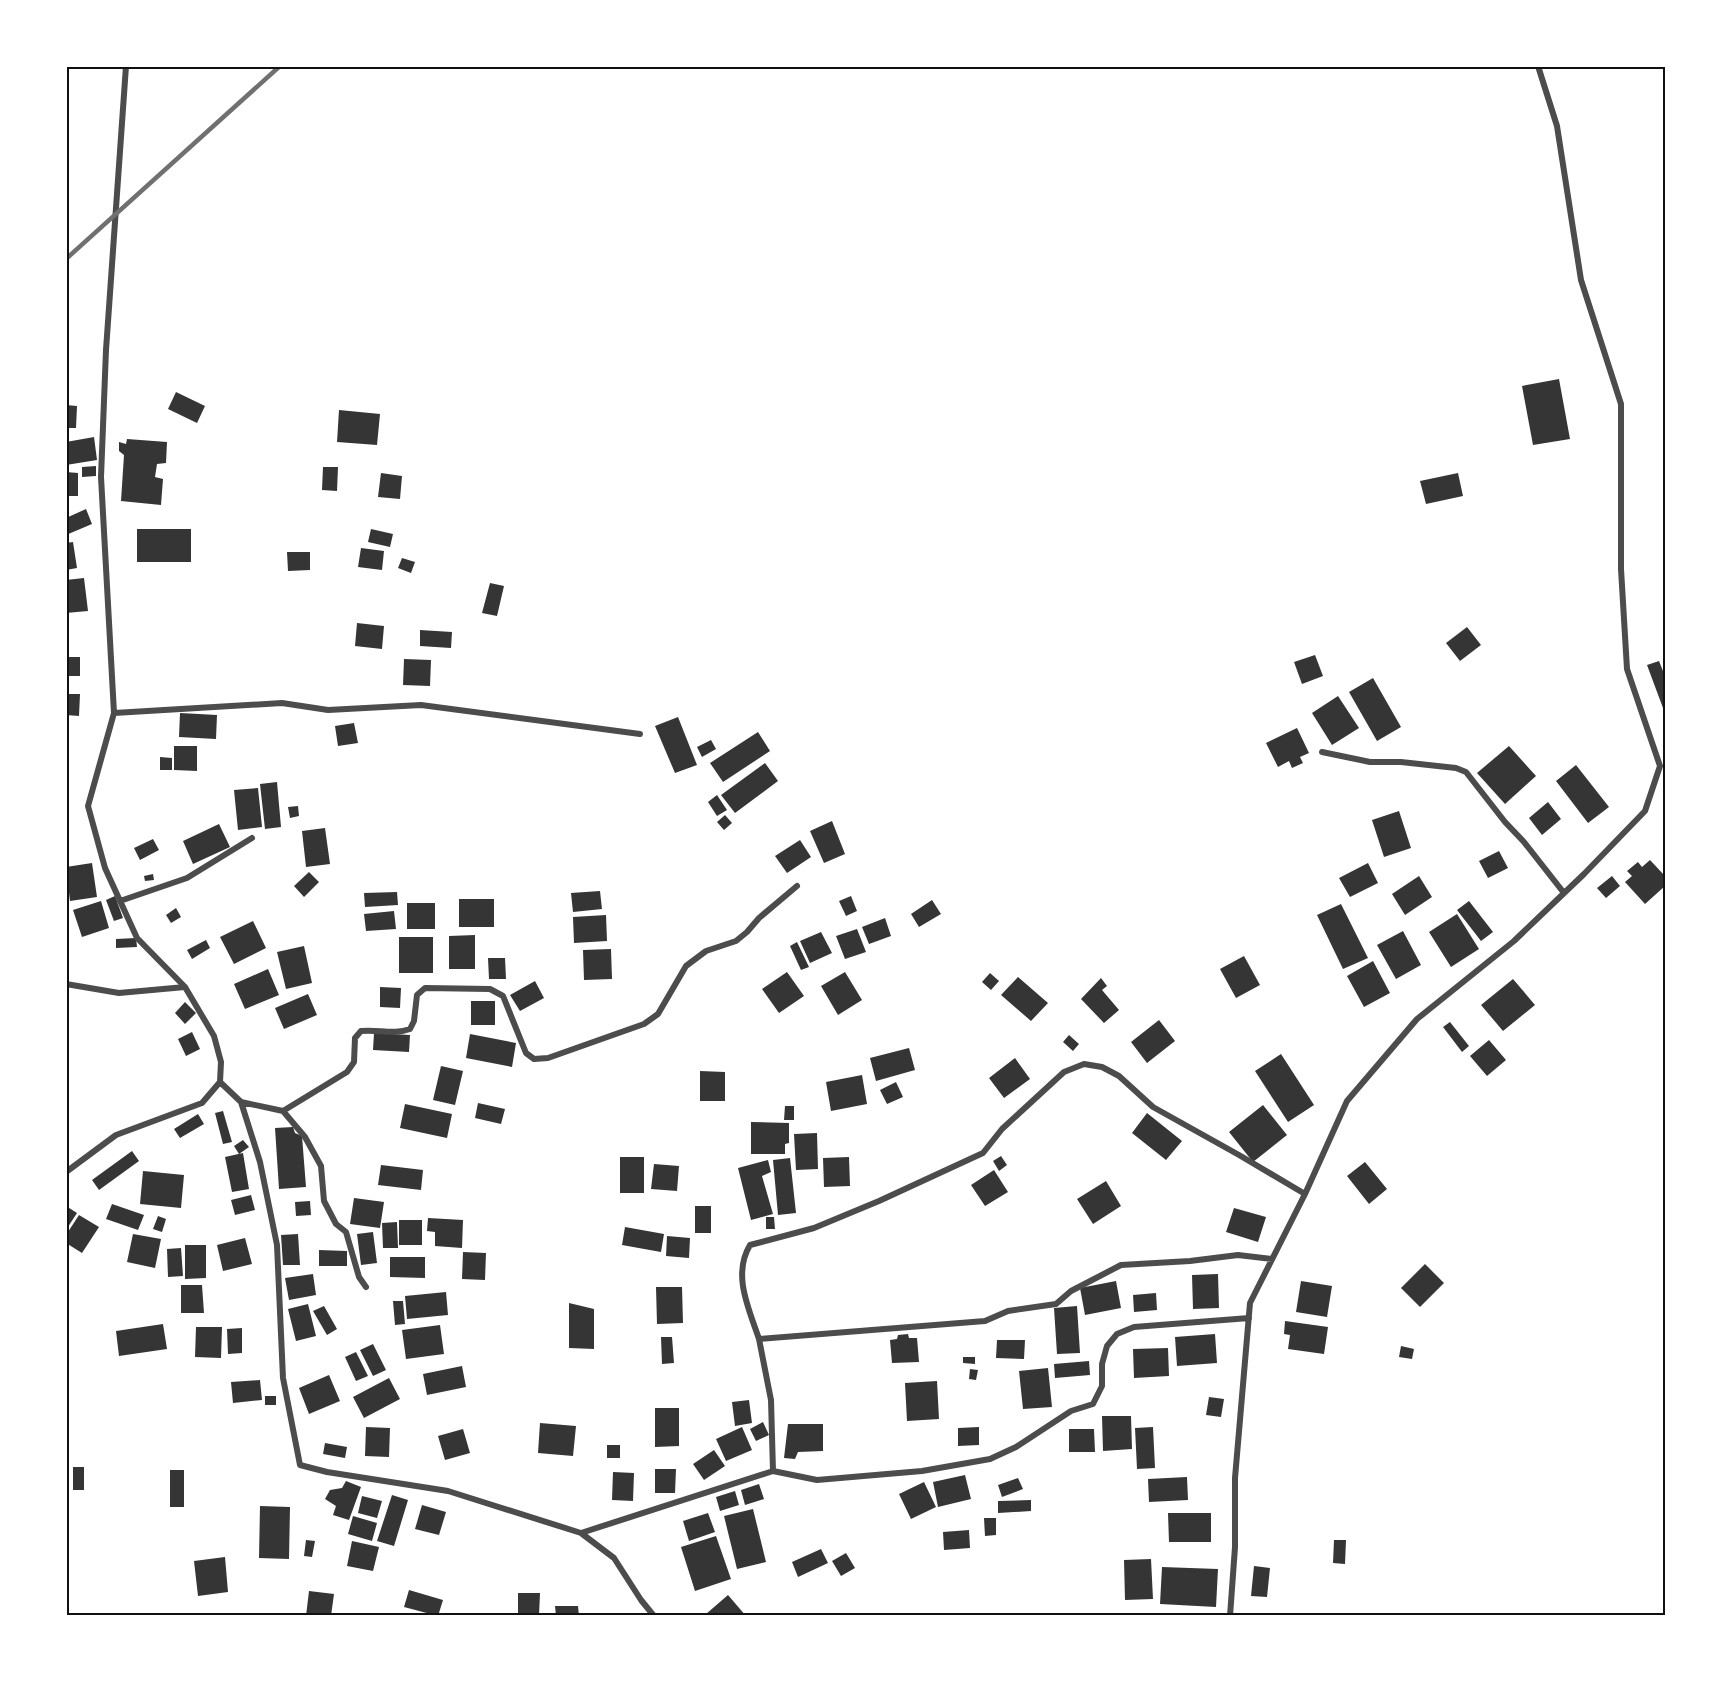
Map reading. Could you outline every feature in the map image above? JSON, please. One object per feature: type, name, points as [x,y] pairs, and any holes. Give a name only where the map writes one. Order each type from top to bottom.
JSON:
[{"type":"street","points":[[66,1172],[116,1135],[202,1103],[220,1082],[221,1062],[214,1036],[185,987],[137,938],[105,868],[88,806],[114,713],[101,477],[106,350],[126,66]]},
{"type":"street","points":[[1230,1616],[1235,1547],[1235,1478],[1250,1303],[1305,1194],[1347,1101],[1417,1019],[1514,941],[1645,811],[1660,766],[1627,669],[1621,570],[1621,404],[1581,280],[1557,126],[1538,66]]},
{"type":"street","points":[[114,713],[282,703],[328,710],[421,705],[640,734]]},
{"type":"street","points":[[1322,752],[1370,762],[1401,762],[1456,768],[1466,772],[1564,893]]},
{"type":"street","points":[[120,901],[187,878],[252,838]]},
{"type":"street","points":[[283,1111],[347,1072],[354,1062],[355,1038],[361,1031],[400,1032],[410,1029],[414,1021],[417,995],[425,988],[490,989],[503,996],[526,1053],[534,1059],[548,1058],[644,1024],[658,1014],[686,966],[706,951],[736,941],[797,886]]},
{"type":"street","points":[[66,984],[119,993],[185,987]]},
{"type":"street","points":[[774,1471],[771,1400],[759,1339],[745,1296],[741,1267],[750,1245],[814,1228],[983,1153],[1002,1129],[1064,1072],[1084,1064],[1102,1067],[1119,1076],[1153,1107],[1305,1194]]},
{"type":"street","points":[[220,1082],[241,1102],[260,1162],[277,1245],[283,1378],[300,1465],[327,1472],[448,1491],[581,1533],[614,1558],[654,1616]]},
{"type":"street","points":[[241,1102],[283,1111],[305,1137],[321,1166],[324,1201],[336,1224],[346,1232],[359,1277],[366,1287]]},
{"type":"street","points":[[759,1339],[985,1321],[1008,1311],[1056,1304],[1071,1292],[1121,1265],[1238,1255],[1272,1259]]},
{"type":"street","points":[[581,1533],[774,1471],[817,1480],[922,1471],[990,1459],[1041,1433],[1071,1411],[1093,1404],[1102,1386],[1102,1364],[1107,1346],[1118,1334],[1134,1328],[1249,1317]]},
{"type":"building","points":[[1559,379],[1570,439],[1533,445],[1522,386]]},
{"type":"building","points":[[176,392],[205,406],[197,423],[168,409]]},
{"type":"building","points":[[66,405],[77,406],[76,428],[66,428]]},
{"type":"building","points":[[339,410],[380,414],[377,445],[337,442]]},
{"type":"building","points":[[94,437],[97,460],[66,465],[66,442]]},
{"type":"building","points":[[127,439],[167,442],[166,463],[157,464],[155,477],[163,479],[161,505],[121,501],[124,455],[119,451],[119,442],[126,444]]},
{"type":"building","points":[[96,466],[96,476],[82,477],[82,467]]},
{"type":"building","points":[[323,467],[338,467],[337,491],[322,490]]},
{"type":"building","points":[[66,472],[78,473],[78,496],[66,496]]},
{"type":"building","points":[[381,473],[402,476],[400,499],[378,497]]},
{"type":"building","points":[[1458,473],[1463,496],[1426,504],[1420,481]]},
{"type":"building","points":[[86,509],[92,524],[66,535],[66,518]]},
{"type":"building","points":[[137,529],[191,529],[191,562],[137,562]]},
{"type":"building","points":[[371,529],[393,534],[390,547],[368,542]]},
{"type":"building","points":[[73,542],[77,568],[66,570],[66,543]]},
{"type":"building","points":[[361,548],[384,551],[382,570],[358,567]]},
{"type":"building","points":[[287,552],[310,552],[310,570],[288,571]]},
{"type":"building","points":[[402,558],[415,562],[411,573],[398,568]]},
{"type":"building","points":[[84,578],[88,611],[66,613],[66,580]]},
{"type":"building","points":[[490,583],[504,586],[497,616],[482,613]]},
{"type":"building","points":[[357,623],[384,626],[382,649],[355,646]]},
{"type":"building","points":[[1467,627],[1481,645],[1460,661],[1446,643]]},
{"type":"building","points":[[420,630],[452,632],[451,648],[420,646]]},
{"type":"building","points":[[1315,655],[1323,676],[1302,684],[1294,662]]},
{"type":"building","points":[[66,657],[80,657],[80,676],[66,676]]},
{"type":"building","points":[[404,659],[431,660],[430,686],[403,685]]},
{"type":"building","points":[[1659,661],[1665,676],[1665,707],[1663,708],[1647,665]]},
{"type":"building","points":[[1373,678],[1401,727],[1377,741],[1349,692]]},
{"type":"building","points":[[66,694],[80,694],[79,716],[66,715]]},
{"type":"building","points":[[1338,696],[1359,728],[1332,745],[1312,713]]},
{"type":"building","points":[[180,713],[217,715],[216,739],[179,737]]},
{"type":"building","points":[[678,717],[697,765],[675,773],[655,726]]},
{"type":"building","points":[[354,723],[358,743],[338,746],[335,726]]},
{"type":"building","points":[[1297,728],[1309,753],[1300,757],[1303,763],[1292,768],[1289,761],[1278,767],[1266,743]]},
{"type":"building","points":[[758,732],[770,751],[723,782],[710,763]]},
{"type":"building","points":[[711,740],[716,749],[702,757],[697,747]]},
{"type":"building","points":[[174,746],[197,746],[197,771],[174,770]]},
{"type":"building","points":[[1509,746],[1536,776],[1505,804],[1477,773]]},
{"type":"building","points":[[160,757],[172,758],[172,770],[160,770]]},
{"type":"building","points":[[765,763],[778,781],[735,813],[721,795]]},
{"type":"building","points":[[1576,765],[1609,807],[1588,823],[1556,781]]},
{"type":"building","points":[[277,782],[281,827],[265,829],[260,784]]},
{"type":"building","points":[[258,788],[262,827],[238,830],[234,790]]},
{"type":"building","points":[[717,795],[727,810],[717,816],[708,802]]},
{"type":"building","points":[[1548,802],[1561,819],[1542,835],[1529,818]]},
{"type":"building","points":[[298,806],[299,816],[290,818],[288,807]]},
{"type":"building","points":[[1399,811],[1411,848],[1384,857],[1372,820]]},
{"type":"building","points":[[725,815],[732,823],[724,830],[717,822]]},
{"type":"building","points":[[832,821],[845,854],[824,863],[810,831]]},
{"type":"building","points":[[219,824],[230,847],[193,864],[183,841]]},
{"type":"building","points":[[325,828],[330,864],[306,867],[302,831]]},
{"type":"building","points":[[153,839],[159,850],[140,860],[134,848]]},
{"type":"building","points":[[800,840],[811,857],[787,873],[775,856]]},
{"type":"building","points":[[1499,851],[1508,868],[1488,878],[1479,861]]},
{"type":"building","points":[[1650,860],[1665,876],[1665,886],[1645,904],[1625,882],[1632,876],[1627,871],[1638,862],[1642,867]]},
{"type":"building","points":[[92,863],[97,897],[70,901],[66,867]]},
{"type":"building","points":[[1368,863],[1378,883],[1350,897],[1339,878]]},
{"type":"building","points":[[309,872],[319,882],[304,897],[294,886]]},
{"type":"building","points":[[153,874],[154,880],[145,881],[144,876]]},
{"type":"building","points":[[1419,876],[1432,897],[1405,915],[1392,894]]},
{"type":"building","points":[[1612,876],[1620,886],[1606,898],[1597,888]]},
{"type":"building","points":[[600,891],[602,909],[573,912],[571,893]]},
{"type":"building","points":[[397,892],[398,905],[365,907],[364,893]]},
{"type":"building","points":[[115,896],[123,918],[114,921],[106,900]]},
{"type":"building","points":[[851,896],[857,911],[846,916],[839,901]]},
{"type":"building","points":[[459,899],[494,899],[494,927],[459,927]]},
{"type":"building","points":[[932,900],[941,914],[919,927],[911,914]]},
{"type":"building","points":[[101,901],[109,928],[82,937],[73,910]]},
{"type":"building","points":[[1469,901],[1493,932],[1481,941],[1457,910]]},
{"type":"building","points":[[407,903],[435,903],[435,929],[407,929]]},
{"type":"building","points":[[1341,904],[1368,958],[1343,969],[1317,915]]},
{"type":"building","points":[[176,908],[181,917],[171,923],[166,915]]},
{"type":"building","points":[[394,911],[396,929],[366,931],[364,914]]},
{"type":"building","points":[[1457,914],[1479,949],[1451,967],[1429,932]]},
{"type":"building","points":[[606,915],[607,941],[574,943],[573,917]]},
{"type":"building","points":[[885,918],[891,936],[869,944],[862,927]]},
{"type":"building","points":[[253,921],[266,948],[234,964],[220,937]]},
{"type":"building","points":[[857,929],[866,952],[845,959],[836,936]]},
{"type":"building","points":[[1403,931],[1421,965],[1396,979],[1377,945]]},
{"type":"building","points":[[821,932],[832,953],[810,963],[800,941]]},
{"type":"building","points":[[475,935],[475,969],[449,969],[449,936]]},
{"type":"building","points":[[399,937],[433,937],[433,973],[399,973]]},
{"type":"building","points":[[136,938],[137,947],[116,948],[116,939]]},
{"type":"building","points":[[206,940],[210,948],[192,959],[187,950]]},
{"type":"building","points":[[797,942],[809,967],[801,970],[790,946]]},
{"type":"building","points":[[304,946],[312,983],[286,989],[277,952]]},
{"type":"building","points":[[611,949],[612,979],[584,980],[583,950]]},
{"type":"building","points":[[1244,956],[1260,985],[1236,998],[1220,969]]},
{"type":"building","points":[[488,958],[505,958],[506,979],[489,979]]},
{"type":"building","points":[[1373,961],[1390,993],[1364,1007],[1347,976]]},
{"type":"building","points":[[268,969],[279,995],[245,1009],[234,984]]},
{"type":"building","points":[[787,972],[804,996],[779,1013],[762,989]]},
{"type":"building","points":[[845,972],[862,1000],[838,1015],[821,986]]},
{"type":"building","points":[[990,973],[999,981],[991,990],[982,982]]},
{"type":"building","points":[[1018,977],[1048,1003],[1031,1021],[1001,995]]},
{"type":"building","points":[[1101,978],[1107,986],[1102,990],[1119,1010],[1104,1023],[1081,999]]},
{"type":"building","points":[[1513,979],[1535,1005],[1503,1031],[1481,1005]]},
{"type":"building","points":[[535,981],[544,998],[520,1011],[510,995]]},
{"type":"building","points":[[380,987],[401,988],[400,1008],[380,1007]]},
{"type":"building","points":[[308,994],[317,1015],[284,1029],[275,1008]]},
{"type":"building","points":[[471,1001],[495,1001],[495,1025],[471,1025]]},
{"type":"building","points":[[185,1002],[196,1013],[185,1024],[175,1013]]},
{"type":"building","points":[[1159,1020],[1175,1041],[1147,1063],[1131,1042]]},
{"type":"building","points":[[1450,1022],[1469,1046],[1462,1052],[1443,1027]]},
{"type":"building","points":[[192,1032],[200,1049],[186,1056],[178,1039]]},
{"type":"building","points":[[374,1033],[410,1035],[409,1052],[373,1050]]},
{"type":"building","points":[[470,1034],[516,1043],[512,1067],[466,1058]]},
{"type":"building","points":[[1069,1035],[1079,1044],[1073,1051],[1063,1042]]},
{"type":"building","points":[[1489,1040],[1506,1060],[1487,1076],[1470,1056]]},
{"type":"building","points":[[909,1048],[915,1070],[876,1081],[870,1058]]},
{"type":"building","points":[[1281,1054],[1314,1105],[1288,1122],[1255,1071]]},
{"type":"building","points":[[1015,1058],[1030,1079],[1004,1098],[989,1078]]},
{"type":"building","points":[[441,1066],[463,1071],[455,1105],[433,1100]]},
{"type":"building","points":[[700,1071],[725,1072],[725,1101],[700,1101]]},
{"type":"building","points":[[862,1075],[867,1104],[831,1111],[826,1082]]},
{"type":"building","points":[[896,1082],[903,1097],[887,1104],[880,1090]]},
{"type":"building","points":[[478,1103],[505,1109],[501,1124],[475,1118]]},
{"type":"building","points":[[405,1104],[452,1114],[447,1138],[400,1128]]},
{"type":"building","points":[[1263,1105],[1287,1135],[1253,1162],[1229,1132]]},
{"type":"building","points":[[785,1106],[794,1106],[794,1120],[784,1120]]},
{"type":"building","points":[[223,1111],[232,1142],[223,1144],[215,1113]]},
{"type":"building","points":[[1147,1113],[1182,1141],[1166,1160],[1132,1133]]},
{"type":"building","points":[[198,1114],[204,1124],[180,1138],[174,1129]]},
{"type":"building","points":[[751,1122],[789,1123],[789,1143],[785,1144],[785,1154],[751,1154]]},
{"type":"building","points":[[293,1127],[295,1133],[302,1136],[306,1187],[279,1189],[275,1128]]},
{"type":"building","points":[[817,1133],[818,1169],[796,1170],[794,1134]]},
{"type":"building","points":[[243,1140],[249,1147],[239,1154],[234,1146]]},
{"type":"building","points":[[132,1151],[139,1161],[99,1190],[92,1180]]},
{"type":"building","points":[[243,1153],[249,1189],[232,1192],[225,1157]]},
{"type":"building","points":[[1001,1156],[1007,1165],[999,1171],[993,1161]]},
{"type":"building","points":[[620,1157],[644,1157],[644,1193],[620,1193]]},
{"type":"building","points":[[849,1157],[850,1186],[824,1187],[823,1158]]},
{"type":"building","points":[[790,1158],[796,1213],[778,1215],[773,1160]]},
{"type":"building","points":[[768,1160],[771,1172],[762,1176],[773,1214],[751,1220],[738,1168]]},
{"type":"building","points":[[1365,1162],[1387,1189],[1369,1204],[1347,1176]]},
{"type":"building","points":[[654,1164],[679,1166],[677,1191],[651,1189]]},
{"type":"building","points":[[381,1165],[423,1170],[421,1190],[378,1185]]},
{"type":"building","points":[[994,1170],[1008,1192],[985,1206],[971,1185]]},
{"type":"building","points":[[143,1171],[184,1175],[181,1208],[140,1204]]},
{"type":"building","points":[[1106,1181],[1121,1206],[1093,1224],[1077,1199]]},
{"type":"building","points":[[251,1195],[255,1210],[235,1215],[231,1200]]},
{"type":"building","points":[[354,1198],[384,1202],[380,1228],[350,1224]]},
{"type":"building","points":[[310,1201],[311,1215],[296,1216],[295,1202]]},
{"type":"building","points":[[112,1204],[144,1215],[138,1230],[106,1219]]},
{"type":"building","points":[[66,1206],[77,1213],[66,1230]]},
{"type":"building","points":[[695,1206],[711,1206],[711,1233],[695,1233]]},
{"type":"building","points":[[1234,1208],[1266,1217],[1258,1242],[1226,1232]]},
{"type":"building","points":[[79,1215],[99,1227],[82,1253],[66,1243],[66,1235]]},
{"type":"building","points":[[158,1216],[166,1219],[162,1232],[153,1229]]},
{"type":"building","points":[[766,1217],[774,1217],[775,1229],[766,1229]]},
{"type":"building","points":[[428,1218],[463,1220],[462,1248],[435,1246],[435,1232],[427,1231]]},
{"type":"building","points":[[399,1220],[422,1220],[422,1245],[399,1245]]},
{"type":"building","points":[[397,1222],[398,1248],[383,1248],[382,1223]]},
{"type":"building","points":[[625,1227],[664,1234],[661,1252],[622,1245]]},
{"type":"building","points":[[373,1232],[377,1263],[361,1265],[357,1234]]},
{"type":"building","points":[[133,1234],[161,1239],[155,1268],[127,1262]]},
{"type":"building","points":[[298,1234],[300,1265],[283,1265],[281,1235]]},
{"type":"building","points":[[667,1236],[690,1238],[689,1258],[666,1256]]},
{"type":"building","points":[[245,1238],[252,1264],[223,1271],[217,1245]]},
{"type":"building","points":[[185,1245],[206,1245],[206,1278],[185,1279]]},
{"type":"building","points":[[181,1248],[183,1276],[168,1277],[167,1249]]},
{"type":"building","points":[[319,1250],[347,1251],[347,1266],[319,1266]]},
{"type":"building","points":[[463,1252],[486,1253],[485,1280],[462,1279]]},
{"type":"building","points":[[390,1257],[425,1257],[425,1278],[390,1277]]},
{"type":"building","points":[[1425,1264],[1444,1283],[1420,1307],[1401,1288]]},
{"type":"building","points":[[313,1274],[316,1295],[289,1300],[285,1278]]},
{"type":"building","points":[[1218,1274],[1219,1308],[1193,1309],[1192,1275]]},
{"type":"building","points":[[1116,1281],[1121,1308],[1085,1315],[1080,1288]]},
{"type":"building","points":[[1301,1281],[1332,1286],[1327,1317],[1296,1312]]},
{"type":"building","points":[[181,1285],[202,1285],[204,1313],[181,1313]]},
{"type":"building","points":[[656,1287],[682,1287],[683,1323],[657,1324]]},
{"type":"building","points":[[446,1292],[448,1315],[407,1319],[405,1296]]},
{"type":"building","points":[[1156,1293],[1157,1310],[1134,1312],[1133,1295]]},
{"type":"building","points":[[393,1301],[403,1301],[405,1324],[395,1325]]},
{"type":"building","points":[[569,1303],[594,1309],[594,1349],[569,1348]]},
{"type":"building","points":[[308,1304],[316,1336],[296,1341],[288,1309]]},
{"type":"building","points":[[324,1306],[337,1329],[327,1335],[313,1311]]},
{"type":"building","points":[[1077,1306],[1080,1353],[1057,1354],[1054,1308]]},
{"type":"building","points":[[1285,1321],[1328,1327],[1324,1354],[1288,1349],[1290,1335],[1284,1334]]},
{"type":"building","points":[[163,1324],[167,1349],[119,1356],[116,1331]]},
{"type":"building","points":[[440,1325],[444,1354],[406,1359],[402,1330]]},
{"type":"building","points":[[196,1327],[222,1327],[221,1358],[195,1357]]},
{"type":"building","points":[[242,1328],[242,1353],[228,1354],[227,1329]]},
{"type":"building","points":[[908,1334],[909,1338],[917,1338],[919,1362],[892,1363],[890,1340],[897,1339],[898,1335]]},
{"type":"building","points":[[1215,1334],[1217,1363],[1177,1366],[1175,1337]]},
{"type":"building","points":[[661,1337],[672,1337],[674,1363],[662,1364]]},
{"type":"building","points":[[997,1340],[1025,1340],[1024,1359],[996,1358]]},
{"type":"building","points":[[373,1344],[386,1370],[373,1376],[360,1350]]},
{"type":"building","points":[[1401,1346],[1414,1349],[1412,1359],[1399,1357]]},
{"type":"building","points":[[1168,1348],[1169,1376],[1134,1378],[1133,1349]]},
{"type":"building","points":[[356,1352],[368,1376],[356,1381],[345,1357]]},
{"type":"building","points":[[963,1357],[975,1357],[975,1364],[963,1363]]},
{"type":"building","points":[[1089,1361],[1090,1375],[1055,1378],[1054,1364]]},
{"type":"building","points":[[462,1366],[466,1387],[427,1395],[423,1374]]},
{"type":"building","points":[[1048,1368],[1052,1407],[1023,1409],[1019,1371]]},
{"type":"building","points":[[970,1369],[978,1370],[976,1380],[969,1379]]},
{"type":"building","points":[[329,1375],[340,1401],[309,1414],[299,1388]]},
{"type":"building","points":[[389,1378],[400,1399],[364,1418],[353,1397]]},
{"type":"building","points":[[260,1380],[262,1400],[233,1403],[231,1382]]},
{"type":"building","points":[[937,1381],[939,1419],[907,1421],[905,1383]]},
{"type":"building","points":[[265,1396],[276,1396],[276,1405],[265,1405]]},
{"type":"building","points":[[1209,1397],[1224,1399],[1221,1417],[1206,1415]]},
{"type":"building","points":[[749,1400],[752,1423],[735,1426],[732,1402]]},
{"type":"building","points":[[655,1408],[679,1408],[679,1446],[655,1447]]},
{"type":"building","points":[[1102,1416],[1131,1416],[1132,1449],[1103,1451]]},
{"type":"building","points":[[763,1422],[769,1435],[756,1441],[750,1429]]},
{"type":"building","points":[[540,1423],[576,1426],[573,1456],[538,1453]]},
{"type":"building","points":[[788,1424],[823,1424],[823,1451],[798,1452],[795,1459],[784,1458]]},
{"type":"building","points":[[366,1427],[390,1428],[389,1457],[365,1456]]},
{"type":"building","points":[[742,1427],[752,1450],[726,1461],[716,1439]]},
{"type":"building","points":[[979,1427],[979,1445],[958,1446],[958,1428]]},
{"type":"building","points":[[1153,1427],[1155,1468],[1137,1469],[1135,1428]]},
{"type":"building","points":[[463,1429],[470,1453],[445,1460],[438,1436]]},
{"type":"building","points":[[1069,1429],[1094,1429],[1095,1452],[1069,1452]]},
{"type":"building","points":[[325,1443],[347,1447],[345,1458],[323,1454]]},
{"type":"building","points":[[607,1445],[620,1445],[620,1458],[607,1458]]},
{"type":"building","points":[[714,1450],[725,1466],[704,1480],[693,1464]]},
{"type":"building","points":[[73,1467],[84,1467],[84,1490],[73,1490]]},
{"type":"building","points":[[655,1469],[676,1469],[675,1493],[655,1493]]},
{"type":"building","points":[[170,1470],[184,1470],[184,1507],[170,1507]]},
{"type":"building","points":[[613,1472],[634,1473],[633,1501],[612,1500]]},
{"type":"building","points":[[965,1475],[971,1499],[938,1507],[933,1482]]},
{"type":"building","points":[[1187,1477],[1188,1500],[1149,1502],[1148,1479]]},
{"type":"building","points":[[1018,1478],[1023,1489],[1002,1497],[998,1485]]},
{"type":"building","points":[[346,1481],[361,1487],[349,1520],[333,1515],[336,1506],[325,1499],[330,1490],[342,1488]]},
{"type":"building","points":[[924,1482],[936,1507],[911,1519],[899,1494]]},
{"type":"building","points":[[759,1484],[764,1499],[745,1505],[741,1490]]},
{"type":"building","points":[[735,1491],[739,1505],[720,1511],[716,1497]]},
{"type":"building","points":[[392,1495],[408,1500],[394,1546],[377,1541]]},
{"type":"building","points":[[362,1496],[382,1501],[377,1518],[358,1513]]},
{"type":"building","points":[[1031,1500],[1031,1511],[998,1513],[998,1501]]},
{"type":"building","points":[[422,1505],[446,1512],[439,1535],[415,1529]]},
{"type":"building","points":[[260,1506],[290,1507],[289,1559],[259,1558]]},
{"type":"building","points":[[753,1509],[766,1562],[737,1569],[724,1516]]},
{"type":"building","points":[[708,1513],[715,1532],[689,1541],[683,1521]]},
{"type":"building","points":[[1168,1513],[1211,1513],[1211,1542],[1169,1542]]},
{"type":"building","points":[[353,1516],[377,1523],[372,1541],[348,1534]]},
{"type":"building","points":[[984,1518],[996,1518],[996,1535],[985,1536]]},
{"type":"building","points":[[969,1530],[970,1548],[944,1550],[943,1532]]},
{"type":"building","points":[[716,1536],[731,1579],[695,1591],[681,1547]]},
{"type":"building","points":[[306,1540],[315,1541],[312,1557],[304,1556]]},
{"type":"building","points":[[1334,1540],[1346,1540],[1345,1564],[1333,1563]]},
{"type":"building","points":[[352,1541],[379,1547],[373,1571],[347,1566]]},
{"type":"building","points":[[821,1549],[828,1563],[798,1577],[792,1562]]},
{"type":"building","points":[[846,1553],[855,1568],[841,1576],[832,1561]]},
{"type":"building","points":[[225,1557],[228,1592],[198,1596],[194,1561]]},
{"type":"building","points":[[1151,1559],[1153,1599],[1125,1600],[1124,1560]]},
{"type":"building","points":[[1254,1566],[1270,1568],[1267,1597],[1251,1596]]},
{"type":"building","points":[[1162,1567],[1218,1569],[1216,1607],[1160,1604]]},
{"type":"building","points":[[409,1590],[443,1600],[438,1616],[404,1607]]},
{"type":"building","points":[[309,1591],[334,1594],[331,1616],[306,1616]]},
{"type":"building","points":[[518,1593],[540,1593],[539,1616],[518,1616]]},
{"type":"building","points":[[728,1595],[746,1616],[708,1616],[706,1614]]},
{"type":"building","points":[[555,1606],[578,1606],[579,1616],[556,1616]]},
{"type":"railway","points":[[66,259],[280,66]]}]
